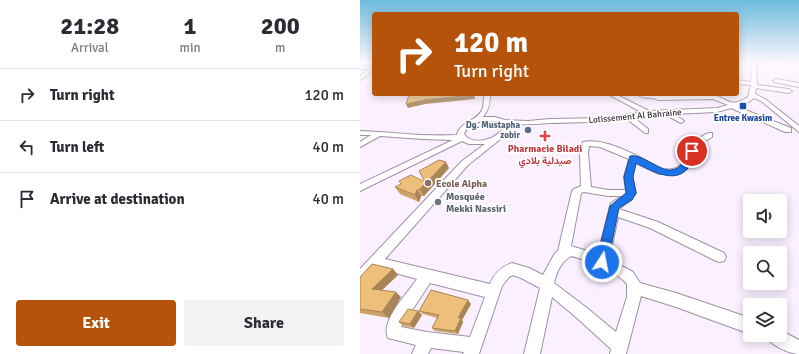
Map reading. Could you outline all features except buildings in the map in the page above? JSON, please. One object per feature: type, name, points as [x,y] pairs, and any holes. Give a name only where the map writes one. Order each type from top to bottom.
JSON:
[{"type":"street","points":[[754,80],[753,95],[763,100],[799,130]]},
{"type":"street","points":[[776,81],[799,85]]},
{"type":"street","points":[[739,82],[789,91]]},
{"type":"street","name":"Lotissement Al Bahraine","points":[[472,122],[486,119],[528,123],[606,120],[657,112],[717,110],[748,101],[753,95]]},
{"type":"street","points":[[426,136],[442,134],[465,126],[482,116],[487,107],[487,96]]},
{"type":"street","points":[[615,96],[648,113]]},
{"type":"street","points":[[643,96],[657,96],[657,112]]},
{"type":"street","points":[[712,96],[788,130]]},
{"type":"street","points":[[360,278],[465,163],[502,136],[508,128],[487,107]]},
{"type":"street","points":[[665,112],[681,121]]},
{"type":"street","points":[[629,117],[644,131]]},
{"type":"street","name":"Lotissement Al Bahraine","points":[[502,136],[528,123]]},
{"type":"street","points":[[465,126],[461,131],[468,148],[465,163]]},
{"type":"street","points":[[360,133],[426,136],[441,139],[463,138],[473,142],[483,142],[502,136]]},
{"type":"street","points":[[360,145],[380,133]]},
{"type":"street","points":[[586,189],[587,176],[584,150],[586,144],[592,143],[602,145],[662,172],[675,172],[684,167],[699,142],[709,135]]},
{"type":"street","points":[[360,188],[463,138]]},
{"type":"street","points":[[602,262],[615,206],[628,198],[631,193],[628,177],[633,158]]},
{"type":"street","points":[[564,253],[575,194],[579,190],[586,189],[608,193],[631,193]]},
{"type":"street","points":[[613,212],[646,222],[720,257]]},
{"type":"street","points":[[427,276],[392,328],[393,333],[423,347],[472,349],[499,279],[507,270],[512,268],[526,273],[547,286],[577,309],[618,349],[634,302],[635,288],[633,282],[629,277],[602,262],[576,252],[570,251],[564,253],[555,263],[547,286],[532,354]]},
{"type":"street","points":[[375,262],[494,292]]},
{"type":"street","points":[[635,288],[743,324]]},
{"type":"street","points":[[786,342],[799,349]]},
{"type":"place","name":"Entree Kwasim","points":[[743,106]]},
{"type":"place","name":"Dg. Mustapha zobir","points":[[528,130]]},
{"type":"place","name":"Pharmacie Biladi صيدلية بلادي","points":[[545,136]]},
{"type":"place","name":"Ecole Alpha","points":[[428,183]]},
{"type":"place","name":"Mosquée Mekki Nassiri","points":[[438,202]]},
{"type":"route","points":[[602,262],[615,206],[628,198],[631,193],[628,177],[633,158],[662,172],[670,173],[684,167],[692,151]]}]
